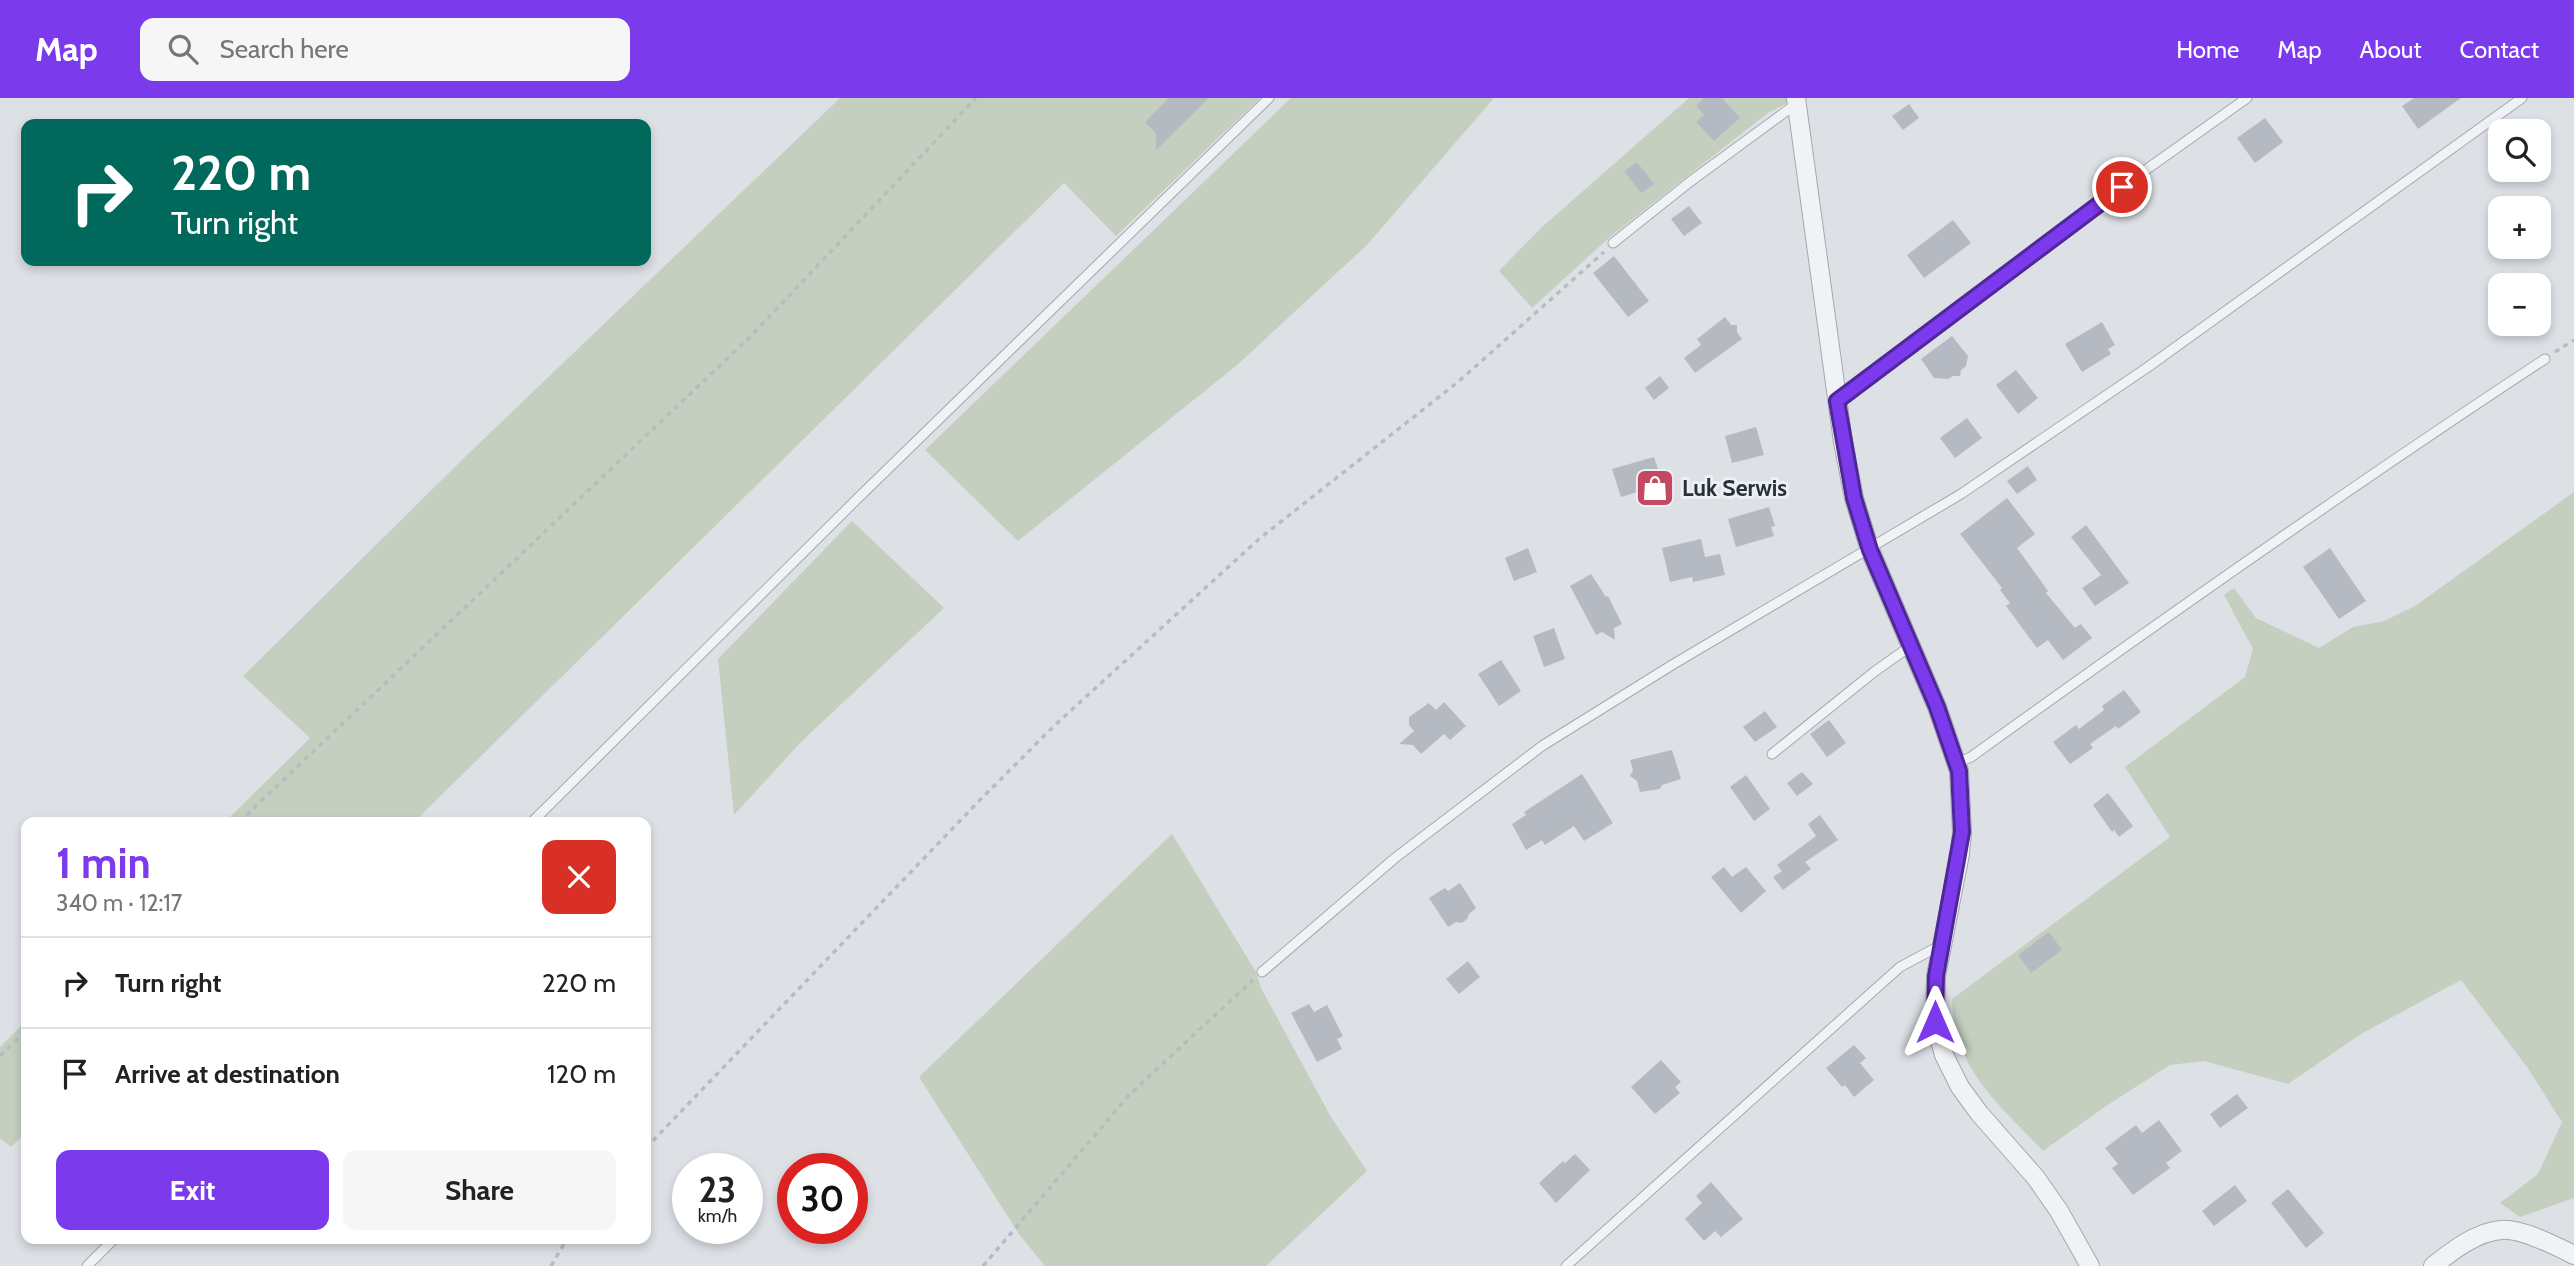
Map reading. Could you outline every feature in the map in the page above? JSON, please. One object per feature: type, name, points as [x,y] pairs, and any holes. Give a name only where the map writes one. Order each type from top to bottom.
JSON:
[{"type":"street","points":[[1796,101],[1837,401],[1854,498],[1870,550],[1912,645],[1957,763],[1962,832],[1936,976],[1935,1022],[1944,1055],[1960,1087],[2036,1178],[2059,1211],[2090,1266]]},
{"type":"street","points":[[2433,1266],[2474,1238],[2502,1230],[2532,1236],[2574,1255]]},
{"type":"lane","points":[[537,817],[878,479],[1269,98]]},
{"type":"lane","points":[[1837,401],[2102,201],[2247,98]]},
{"type":"lane","points":[[1262,972],[1395,858],[1542,746],[1672,665],[1961,494],[2148,367],[2522,98]]},
{"type":"lane","points":[[1613,243],[1796,101]]},
{"type":"lane","points":[[1957,763],[1971,757],[2162,619],[2435,431],[2545,359]]},
{"type":"lane","points":[[1772,754],[1912,645]]},
{"type":"lane","points":[[1566,1266],[1900,967],[1942,945]]},
{"type":"lane","points":[[87,1266],[109,1244]]},
{"type":"path","points":[[244,817],[751,336],[976,98]]},
{"type":"path","points":[[651,1143],[1055,725],[1259,539],[1458,382],[1613,243]]},
{"type":"path","points":[[2545,359],[2574,340]]},
{"type":"path","points":[[983,1266],[1130,1094],[1262,972]]},
{"type":"path","points":[[0,1056],[21,1035]]},
{"type":"path","points":[[551,1266],[564,1244]]},
{"type":"green space","points":[[840,98],[1260,98],[1116,236],[1064,183],[419,817],[230,817],[310,738],[243,676],[467,455]]},
{"type":"green space","points":[[1291,98],[1494,98],[1367,245],[1236,366],[1018,541],[925,450]]},
{"type":"green space","points":[[1689,98],[1786,98],[1787,103],[1768,113],[1611,236],[1532,308],[1499,271],[1541,228]]},
{"type":"green space","points":[[2574,492],[2574,1198],[2520,1217],[2500,1203],[2538,1174],[2562,1122],[2527,1067],[2461,980],[2361,1034],[2288,1084],[2204,1061],[2170,1065],[2043,1151],[1981,1084],[1960,1046],[1954,1024],[1952,999],[2170,837],[2125,767],[2245,677],[2253,649],[2224,595],[2234,588],[2256,618],[2319,648],[2353,627],[2384,621],[2415,606]]},
{"type":"green space","points":[[852,521],[944,608],[802,741],[734,815],[718,659]]},
{"type":"green space","points":[[1172,834],[1256,972],[1261,988],[1331,1117],[1367,1171],[1266,1266],[1045,1266],[1019,1234],[919,1077]]},
{"type":"green space","points":[[21,1026],[21,1137],[11,1147],[0,1138],[0,1047]]},
{"type":"building","points":[[1169,98],[1209,98],[1156,150],[1156,133],[1145,122]]},
{"type":"building","points":[[1704,98],[1722,98],[1740,118],[1714,141],[1696,122],[1704,115],[1696,106]]},
{"type":"building","points":[[2414,98],[2461,98],[2418,129],[2402,106]]},
{"type":"building","points":[[1909,104],[1919,118],[1903,130],[1892,116]]},
{"type":"building","points":[[2265,118],[2283,142],[2255,163],[2237,138]]},
{"type":"building","points":[[1637,162],[1654,184],[1641,193],[1624,171]]},
{"type":"building","points":[[1689,206],[1702,223],[1684,236],[1671,219]]},
{"type":"building","points":[[1953,220],[1971,243],[1924,278],[1907,255]]},
{"type":"building","points":[[1614,256],[1649,301],[1628,317],[1593,273]]},
{"type":"building","points":[[1725,317],[1731,325],[1737,325],[1737,332],[1742,339],[1695,373],[1684,358],[1701,345],[1697,339]]},
{"type":"building","points":[[2102,322],[2115,345],[2108,349],[2111,354],[2082,372],[2065,344]]},
{"type":"building","points":[[1952,336],[1968,356],[1966,366],[1961,370],[1960,376],[1934,378],[1921,359]]},
{"type":"building","points":[[2016,370],[2038,398],[2018,414],[1996,385]]},
{"type":"building","points":[[1660,376],[1669,388],[1654,400],[1645,388]]},
{"type":"building","points":[[1967,418],[1982,438],[1955,458],[1940,438]]},
{"type":"building","points":[[1756,427],[1764,455],[1732,463],[1725,436]]},
{"type":"building","points":[[1654,457],[1663,484],[1621,497],[1612,469]]},
{"type":"building","points":[[2028,466],[2037,480],[2017,494],[2007,481]]},
{"type":"building","points":[[2007,498],[2035,534],[2017,548],[2048,591],[2046,593],[2075,628],[2081,624],[2092,638],[2063,660],[2048,640],[2037,648],[2006,606],[2010,603],[2000,590],[2002,588],[1960,534]]},
{"type":"building","points":[[1769,507],[1775,526],[1771,527],[1774,536],[1736,547],[1728,519]]},
{"type":"building","points":[[2086,525],[2129,583],[2095,606],[2082,588],[2101,575],[2071,537]]},
{"type":"building","points":[[1701,539],[1705,557],[1720,554],[1725,575],[1693,582],[1692,577],[1670,582],[1662,548]]},
{"type":"building","points":[[1528,548],[1537,572],[1514,581],[1505,558]]},
{"type":"building","points":[[2330,548],[2366,601],[2339,619],[2303,567]]},
{"type":"building","points":[[1591,574],[1606,597],[1608,596],[1622,624],[1614,628],[1615,640],[1602,632],[1596,635],[1570,586]]},
{"type":"building","points":[[1554,628],[1565,659],[1544,667],[1533,636]]},
{"type":"building","points":[[1501,660],[1521,691],[1499,706],[1478,674]]},
{"type":"building","points":[[2124,690],[2141,712],[2118,729],[2116,726],[2090,744],[2093,748],[2070,764],[2053,742],[2076,725],[2079,729],[2104,710],[2102,706]]},
{"type":"building","points":[[1444,702],[1466,726],[1450,740],[1444,734],[1421,754],[1413,745],[1399,744],[1414,731],[1409,725],[1409,717],[1429,703],[1436,710]]},
{"type":"building","points":[[1765,711],[1777,727],[1755,742],[1743,727]]},
{"type":"building","points":[[1829,720],[1846,743],[1827,757],[1810,734]]},
{"type":"building","points":[[1672,750],[1681,779],[1662,785],[1660,789],[1640,792],[1637,781],[1630,776],[1633,770],[1630,760]]},
{"type":"building","points":[[1802,772],[1813,784],[1797,796],[1787,783]]},
{"type":"building","points":[[1582,774],[1613,823],[1584,841],[1574,826],[1545,845],[1542,840],[1526,850],[1512,824],[1526,815],[1524,812]]},
{"type":"building","points":[[1746,775],[1770,809],[1754,821],[1730,787]]},
{"type":"building","points":[[2108,793],[2133,826],[2119,837],[2114,830],[2112,832],[2093,805]]},
{"type":"building","points":[[1820,815],[1838,840],[1805,862],[1811,869],[1783,890],[1773,877],[1782,871],[1777,865],[1816,836],[1808,824]]},
{"type":"building","points":[[1724,867],[1732,877],[1746,867],[1766,891],[1741,913],[1711,877]]},
{"type":"building","points":[[1460,883],[1476,908],[1462,923],[1456,922],[1448,927],[1429,898]]},
{"type":"building","points":[[2049,932],[2062,950],[2031,973],[2018,955]]},
{"type":"building","points":[[1468,961],[1480,977],[1459,994],[1446,979]]},
{"type":"building","points":[[1309,1004],[1314,1012],[1327,1005],[1343,1036],[1337,1039],[1342,1049],[1317,1062],[1291,1013]]},
{"type":"building","points":[[1854,1045],[1866,1058],[1860,1063],[1874,1080],[1854,1097],[1826,1068]]},
{"type":"building","points":[[1661,1060],[1681,1082],[1675,1087],[1680,1093],[1655,1114],[1631,1087]]},
{"type":"building","points":[[2237,1094],[2248,1108],[2220,1128],[2210,1114]]},
{"type":"building","points":[[2159,1120],[2182,1151],[2166,1163],[2170,1168],[2133,1195],[2112,1168],[2118,1164],[2105,1148],[2136,1125],[2142,1133]]},
{"type":"building","points":[[1575,1154],[1590,1170],[1556,1203],[1539,1183]]},
{"type":"building","points":[[1711,1182],[1743,1219],[1721,1237],[1715,1231],[1704,1241],[1685,1219],[1702,1203],[1696,1196]]},
{"type":"building","points":[[2235,1185],[2247,1201],[2214,1226],[2202,1211]]},
{"type":"building","points":[[2288,1189],[2324,1233],[2306,1248],[2271,1203]]},
{"type":"place","name":"Luk Serwis","points":[[1655,488]]},
{"type":"route","points":[[1935,1022],[1936,976],[1962,832],[1959,771],[1937,707],[1870,550],[1854,498],[1837,401],[2122,187]]}]
